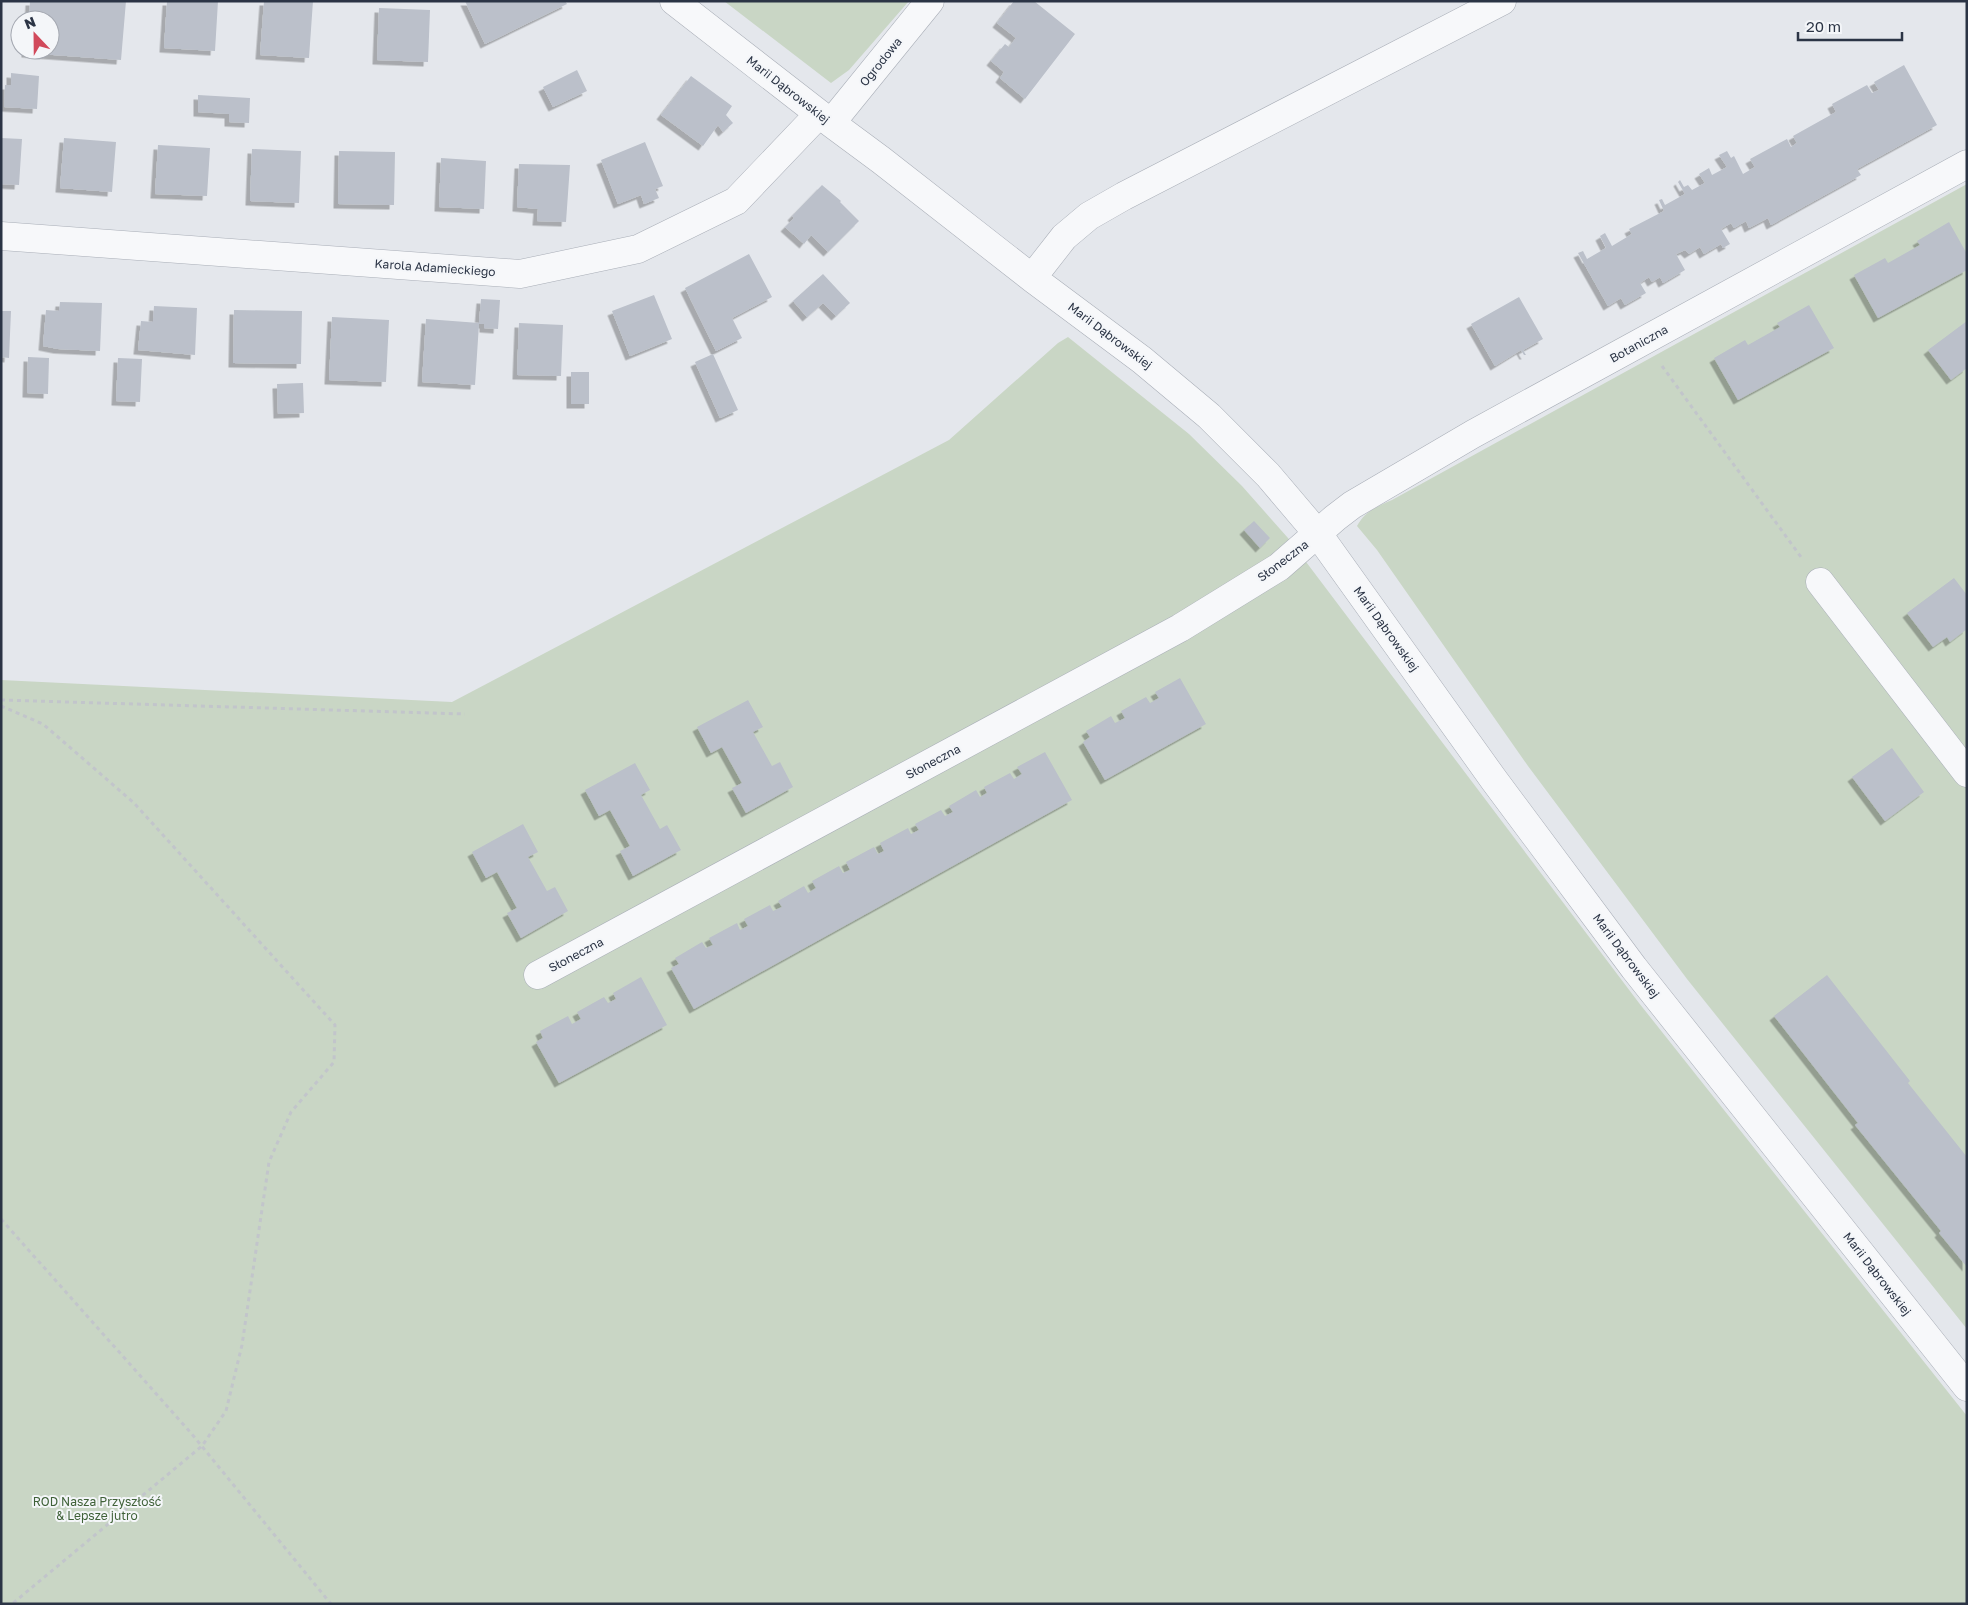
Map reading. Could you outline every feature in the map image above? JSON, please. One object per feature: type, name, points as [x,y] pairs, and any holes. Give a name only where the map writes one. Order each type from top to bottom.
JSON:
[{"type":"street","name":"Marii Dąbrowskiej","points":[[674,1],[1032,278],[1142,360],[1209,416],[1268,475],[1318,534],[1494,780],[1634,968],[1967,1387]]},
{"type":"street","name":"Ogrodowa","points":[[825,119],[930,1]]},
{"type":"street","points":[[1032,278],[1064,237],[1089,216],[1124,196],[1502,1]]},
{"type":"street","name":"Karola Adamieckiego","points":[[1,236],[520,274],[638,249],[736,202],[825,119]]},
{"type":"street","name":"Botaniczna","points":[[1318,534],[1352,505],[1433,458],[1644,341],[1965,168]]},
{"type":"street","name":"Słoneczna","points":[[538,975],[1180,628],[1279,567],[1318,534]]},
{"type":"street","points":[[1820,582],[1967,773]]},
{"type":"path","points":[[1644,341],[1820,582]]},
{"type":"path","points":[[1,700],[465,714]]},
{"type":"path","points":[[1,706],[43,724],[134,803],[335,1024],[334,1062],[291,1112],[269,1162],[242,1345],[226,1411],[202,1446],[12,1604]]},
{"type":"path","points":[[1,1219],[202,1446],[330,1604]]},
{"type":"green space","points":[[724,1],[909,1],[849,70],[831,83]]},
{"type":"green space","points":[[1967,184],[1967,1329],[1687,979],[1528,766],[1377,550],[1357,526],[1364,516],[1377,507]]},
{"type":"green space","name":"ROD Nasza Przyszłość & Lepsze jutro","points":[[1068,337],[1189,434],[1242,486],[1288,538],[1639,1003],[1967,1416],[1967,1604],[1,1604],[1,680],[452,702],[949,440],[1058,343]]},
{"type":"building","points":[[30,1],[126,1],[121,60],[60,56],[60,10],[30,10]]},
{"type":"building","points":[[167,1],[218,1],[215,51],[164,48]]},
{"type":"building","points":[[264,1],[313,1],[309,58],[260,55]]},
{"type":"building","points":[[465,1],[565,1],[567,4],[485,44]]},
{"type":"building","points":[[1014,1],[1034,1],[1075,34],[1025,99],[1000,78],[1004,72],[991,61],[1005,44],[1009,47],[1016,38],[997,23]]},
{"type":"building","points":[[379,8],[430,10],[428,62],[377,60]]},
{"type":"building","points":[[1904,65],[1937,125],[1857,169],[1861,175],[1771,225],[1768,218],[1749,228],[1746,221],[1734,228],[1731,223],[1721,229],[1730,244],[1723,248],[1721,244],[1704,254],[1700,247],[1689,254],[1685,250],[1676,254],[1685,270],[1663,283],[1660,277],[1652,282],[1649,277],[1640,283],[1646,293],[1625,305],[1621,298],[1608,306],[1578,253],[1583,251],[1587,259],[1606,248],[1600,236],[1605,233],[1612,246],[1632,234],[1629,229],[1664,211],[1659,200],[1662,199],[1665,205],[1685,194],[1678,182],[1680,180],[1684,187],[1688,185],[1692,190],[1705,183],[1699,174],[1709,168],[1712,175],[1727,167],[1719,155],[1727,151],[1731,158],[1734,156],[1743,174],[1755,167],[1750,159],[1787,139],[1791,147],[1797,143],[1793,136],[1836,112],[1832,104],[1867,85],[1872,93],[1879,90],[1874,82]]},
{"type":"building","points":[[577,70],[587,91],[553,107],[543,87]]},
{"type":"building","points":[[11,73],[39,76],[37,109],[4,107],[5,85],[11,85]]},
{"type":"building","points":[[691,76],[732,106],[726,115],[733,123],[723,132],[718,125],[703,146],[661,115]]},
{"type":"building","points":[[198,95],[250,98],[249,123],[229,122],[229,114],[198,112]]},
{"type":"building","points":[[1,138],[22,139],[19,185],[1,184]]},
{"type":"building","points":[[64,138],[116,142],[112,192],[60,188]]},
{"type":"building","points":[[645,142],[663,186],[655,189],[659,198],[644,204],[641,195],[618,204],[601,160]]},
{"type":"building","points":[[158,145],[210,148],[207,196],[155,194]]},
{"type":"building","points":[[252,149],[301,151],[299,203],[250,201]]},
{"type":"building","points":[[339,151],[395,152],[394,205],[338,204]]},
{"type":"building","points":[[441,158],[486,161],[484,209],[439,207]]},
{"type":"building","points":[[519,164],[570,165],[566,222],[537,221],[538,209],[517,207]]},
{"type":"building","points":[[822,185],[841,201],[859,221],[828,252],[811,235],[804,244],[785,227],[794,218],[792,216]]},
{"type":"building","points":[[1949,222],[1967,254],[1967,270],[1878,318],[1854,275],[1885,258],[1888,263],[1920,245],[1917,241]]},
{"type":"building","points":[[749,254],[772,297],[732,318],[742,338],[716,351],[685,288]]},
{"type":"building","points":[[823,274],[850,303],[836,316],[823,303],[807,317],[793,301]]},
{"type":"building","points":[[654,295],[672,339],[630,356],[612,311]]},
{"type":"building","points":[[1519,297],[1543,339],[1523,350],[1526,355],[1521,350],[1495,366],[1471,324]]},
{"type":"building","points":[[481,299],[500,300],[498,329],[484,328],[484,324],[479,324],[475,385],[422,382],[426,319],[479,323]]},
{"type":"building","points":[[60,302],[102,303],[100,351],[58,349],[43,346],[46,310],[59,311]]},
{"type":"building","points":[[1809,305],[1834,348],[1738,400],[1714,358],[1745,340],[1748,345],[1780,327],[1777,323]]},
{"type":"building","points":[[154,306],[197,308],[195,355],[138,350],[141,321],[153,322]]},
{"type":"building","points":[[234,310],[302,311],[301,364],[233,363]]},
{"type":"building","points":[[1,311],[11,311],[9,358],[1,357]]},
{"type":"building","points":[[332,317],[389,320],[386,382],[329,380]]},
{"type":"building","points":[[1967,321],[1967,368],[1951,380],[1928,350]]},
{"type":"building","points":[[519,323],[563,325],[561,376],[517,375]]},
{"type":"building","points":[[713,354],[738,410],[720,418],[695,362]]},
{"type":"building","points":[[28,357],[49,358],[48,394],[27,393]]},
{"type":"building","points":[[118,358],[142,359],[140,402],[116,401]]},
{"type":"building","points":[[571,372],[589,372],[589,404],[571,404]]},
{"type":"building","points":[[303,383],[304,413],[278,414],[277,384]]},
{"type":"building","points":[[1254,521],[1270,538],[1260,548],[1244,530]]},
{"type":"building","points":[[1954,578],[1967,595],[1967,629],[1950,642],[1947,637],[1933,647],[1907,613]]},
{"type":"building","points":[[1180,678],[1206,724],[1105,780],[1083,742],[1090,737],[1086,731],[1111,716],[1115,723],[1125,718],[1121,711],[1146,697],[1150,703],[1159,698],[1155,692]]},
{"type":"building","points":[[748,700],[763,727],[753,732],[772,766],[780,762],[793,787],[746,813],[732,788],[742,783],[722,747],[711,753],[697,727]]},
{"type":"building","points":[[1892,748],[1924,792],[1885,821],[1852,777]]},
{"type":"building","points":[[1045,752],[1072,800],[694,1009],[671,968],[679,964],[675,958],[702,942],[706,948],[713,945],[709,938],[737,923],[740,930],[748,926],[744,919],[770,905],[773,911],[782,907],[778,901],[804,886],[808,893],[816,888],[812,881],[839,866],[843,873],[850,870],[846,862],[874,847],[878,854],[884,851],[880,843],[908,828],[911,834],[919,830],[915,824],[941,810],[945,816],[953,812],[949,806],[976,790],[980,797],[987,793],[984,787],[1010,773],[1014,779],[1022,774],[1017,767]]},
{"type":"building","points":[[635,763],[650,790],[641,795],[660,829],[667,825],[681,850],[633,876],[620,851],[630,846],[610,810],[599,816],[585,790]]},
{"type":"building","points":[[523,824],[538,852],[528,857],[547,891],[555,887],[568,911],[521,938],[507,913],[517,908],[497,872],[486,878],[472,852]]},
{"type":"building","points":[[1827,975],[1910,1081],[1908,1083],[1967,1157],[1967,1267],[1939,1233],[1941,1231],[1855,1125],[1858,1123],[1774,1016]]},
{"type":"building","points":[[641,977],[667,1025],[559,1083],[536,1042],[543,1038],[540,1031],[568,1016],[572,1024],[581,1019],[577,1012],[604,997],[608,1003],[616,999],[613,993]]}]
